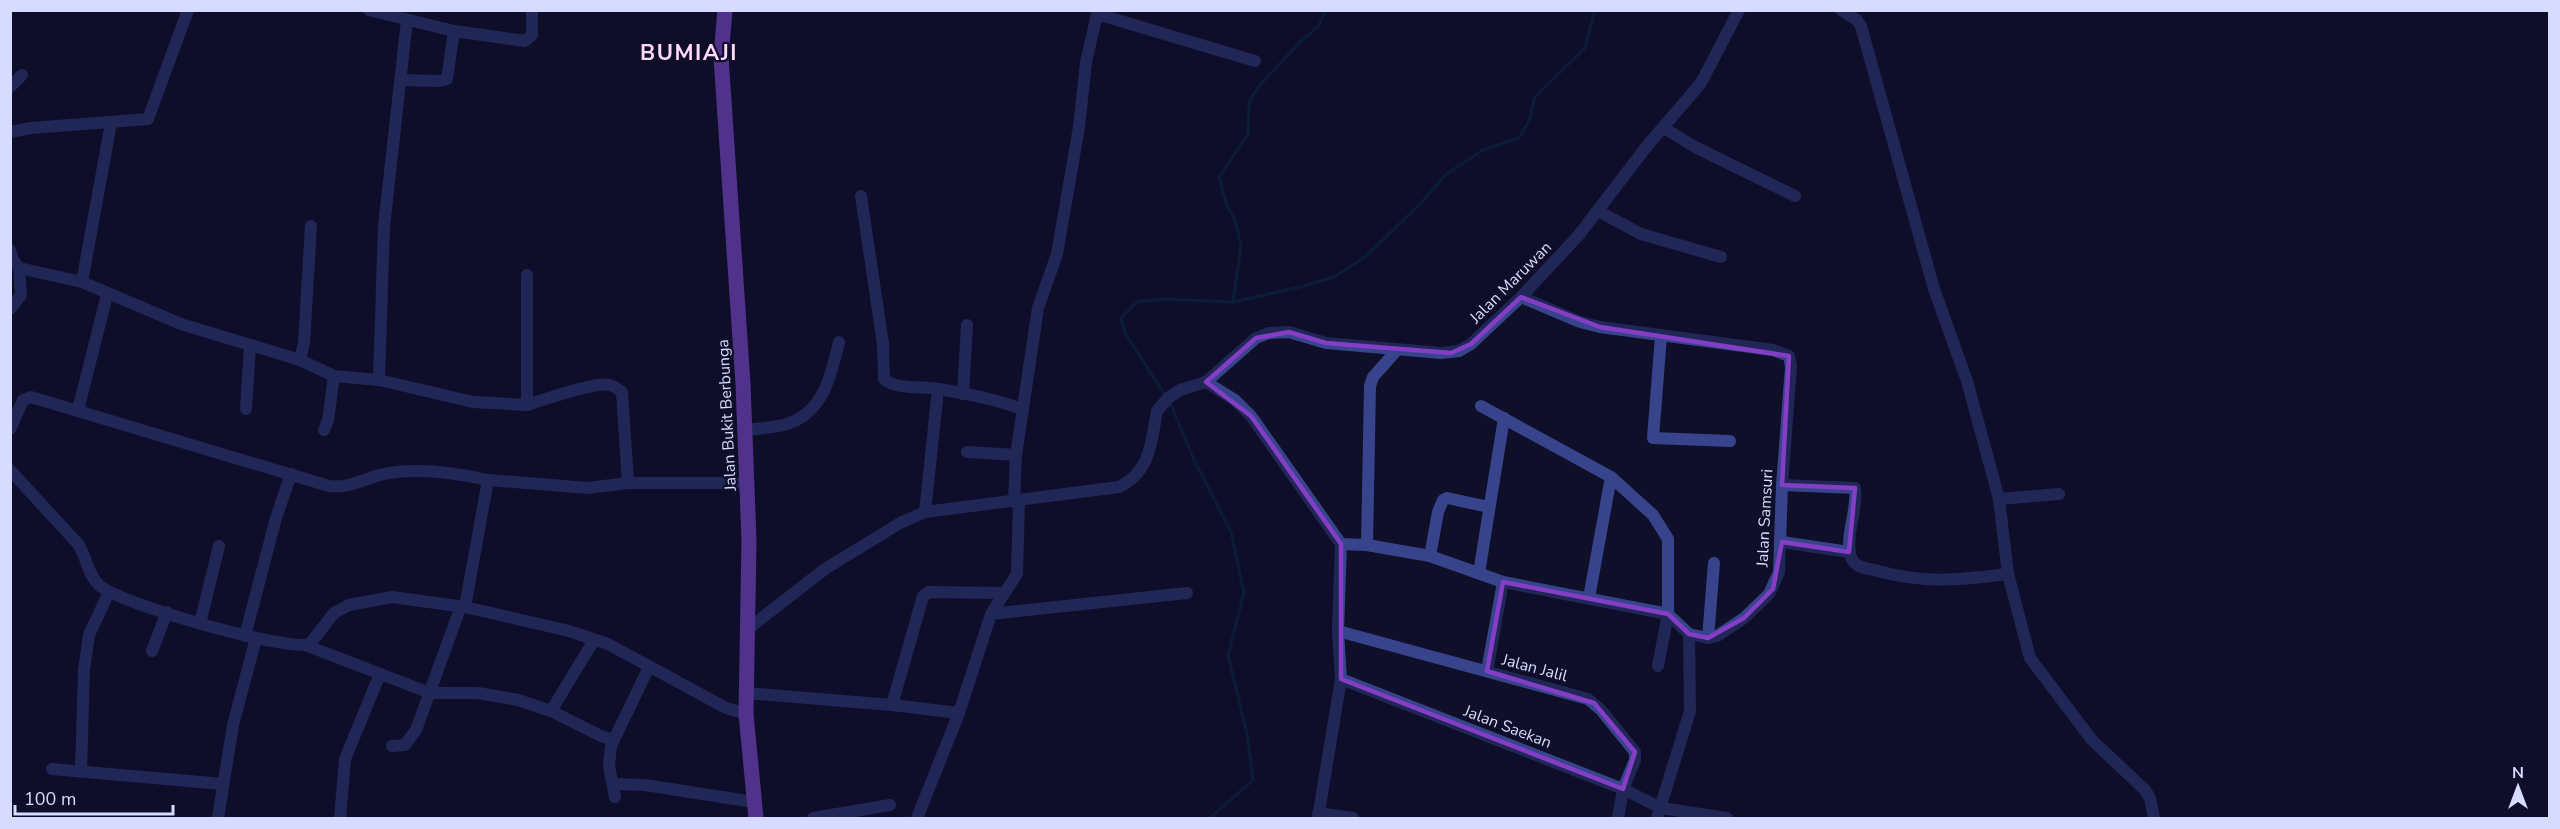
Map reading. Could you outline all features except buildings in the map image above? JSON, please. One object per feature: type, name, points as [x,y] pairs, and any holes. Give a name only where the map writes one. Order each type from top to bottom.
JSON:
[{"type":"main road","name":"Jalan Bukit Berbunga","points":[[725,10],[721,57],[748,483],[749,628],[746,714],[756,819]]},
{"type":"street","points":[[10,132],[31,128],[149,118],[168,60],[188,10]]},
{"type":"street","points":[[369,10],[403,16],[454,31],[527,41],[532,35],[532,10]]},
{"type":"street","name":"Jalan Maruwan","points":[[1206,382],[1256,338],[1278,332],[1289,332],[1326,343],[1441,353],[1459,351],[1471,345],[1521,297],[1598,211],[1647,146],[1701,83],[1739,10]]},
{"type":"street","points":[[1841,10],[1857,20],[1861,26],[1934,289],[1967,381],[1999,499],[2007,574],[2030,658],[2092,740],[2145,790],[2150,798],[2154,819]]},
{"type":"street","points":[[918,819],[959,713],[991,614],[1017,574],[1016,455],[1022,408],[1038,308],[1057,254],[1079,126],[1086,62],[1097,12],[1255,61]]},
{"type":"street","points":[[379,380],[384,226],[401,80],[403,16]]},
{"type":"street","points":[[401,80],[439,81],[447,79],[454,31]]},
{"type":"street","points":[[10,87],[22,75]]},
{"type":"street","points":[[82,282],[111,123]]},
{"type":"street","points":[[1664,128],[1695,147],[1795,196]]},
{"type":"street","points":[[861,196],[884,344],[884,379],[894,384],[999,400],[1022,408]]},
{"type":"street","points":[[1598,211],[1641,234],[1721,257]]},
{"type":"street","points":[[300,360],[304,343],[311,226]]},
{"type":"street","points":[[10,250],[19,268],[21,296],[10,309]]},
{"type":"street","points":[[19,268],[82,282],[107,295],[182,324],[250,347],[300,360],[334,376],[379,380],[473,402],[527,405],[595,385],[609,384],[622,392],[628,483]]},
{"type":"street","points":[[527,405],[528,275]]},
{"type":"street","points":[[78,410],[107,295]]},
{"type":"street","name":"Jalan Samsuri","points":[[1521,297],[1580,322],[1661,336],[1773,350],[1789,356],[1791,367],[1782,485],[1782,542],[1779,572],[1773,589],[1744,618],[1717,636],[1708,638]]},
{"type":"street","points":[[963,394],[967,325]]},
{"type":"street","points":[[1661,336],[1653,438],[1730,441]]},
{"type":"street","points":[[746,430],[786,425],[808,415],[817,406],[832,372],[839,342]]},
{"type":"street","points":[[246,409],[250,347]]},
{"type":"street","points":[[1367,545],[1370,390],[1373,377],[1397,350]]},
{"type":"street","points":[[324,430],[328,420],[334,376]]},
{"type":"street","points":[[749,628],[825,569],[900,523],[925,512],[1016,502],[1125,485],[1142,470],[1147,462],[1157,411],[1161,405],[1180,390],[1206,382],[1235,400],[1251,416],[1341,544],[1338,631],[1341,679],[1318,816],[1353,819]]},
{"type":"street","points":[[925,512],[938,389]]},
{"type":"street","points":[[10,429],[26,398],[78,410],[337,487],[401,471],[453,473],[488,480],[588,488],[628,483],[748,483]]},
{"type":"street","points":[[1481,406],[1611,477],[1653,515],[1668,538],[1668,614],[1658,666]]},
{"type":"street","points":[[1479,573],[1504,418]]},
{"type":"street","points":[[967,452],[1016,455]]},
{"type":"street","points":[[10,470],[78,544],[99,586],[109,592],[200,623],[250,637],[297,646],[314,640],[334,613],[349,605],[392,597],[463,607],[530,621],[594,639],[621,651],[726,708],[746,714]]},
{"type":"street","points":[[218,819],[250,637],[276,518],[291,474]]},
{"type":"street","points":[[1589,598],[1611,477]]},
{"type":"street","points":[[392,746],[405,745],[416,730],[463,607],[488,480]]},
{"type":"street","points":[[1782,485],[1856,488],[1849,552],[1855,564],[1898,577],[1932,581],[2007,574]]},
{"type":"street","points":[[1999,499],[2059,494]]},
{"type":"street","points":[[1430,556],[1440,503],[1443,500],[1447,498],[1489,507]]},
{"type":"street","points":[[1782,542],[1849,552]]},
{"type":"street","points":[[1341,544],[1367,545],[1430,556],[1503,582],[1668,614],[1689,634],[1708,638],[1714,563]]},
{"type":"street","points":[[200,623],[219,546]]},
{"type":"street","points":[[1488,671],[1503,582]]},
{"type":"street","points":[[81,771],[84,669],[89,635],[109,592]]},
{"type":"street","points":[[892,705],[923,596],[929,592],[1004,593]]},
{"type":"street","points":[[991,614],[1187,593]]},
{"type":"street","points":[[152,651],[167,612]]},
{"type":"street","name":"Jalan Jalil","points":[[1338,631],[1581,697],[1594,703],[1635,752],[1635,760],[1623,789],[1618,818]]},
{"type":"street","points":[[1659,813],[1690,711],[1689,634]]},
{"type":"street","points":[[551,711],[594,639]]},
{"type":"street","points":[[305,645],[430,693],[491,695],[551,711],[613,740]]},
{"type":"street","points":[[649,668],[613,740],[609,766],[614,790],[645,785],[754,802]]},
{"type":"street","points":[[340,819],[345,759],[380,674]]},
{"type":"street","name":"Jalan Saekan","points":[[1341,679],[1623,789],[1659,813],[1727,819]]},
{"type":"street","points":[[746,693],[959,713]]},
{"type":"street","points":[[52,769],[223,784]]},
{"type":"street","points":[[813,819],[890,805]]},
{"type":"highlighted area","points":[[1521,297],[1600,327],[1789,356],[1782,485],[1855,488],[1849,552],[1782,542],[1773,589],[1744,618],[1708,638],[1689,634],[1668,614],[1503,582],[1487,671],[1594,703],[1635,752],[1623,789],[1341,679],[1341,544],[1251,416],[1206,382],[1256,338],[1289,332],[1326,343],[1451,353],[1471,344]]},
{"type":"waterway","points":[[1233,302],[1241,246],[1235,220],[1227,206],[1219,177],[1248,134],[1249,102],[1259,86],[1300,42],[1319,26],[1325,10]]},
{"type":"waterway","points":[[1166,397],[1125,333],[1121,318],[1137,302],[1162,299],[1233,302],[1334,277],[1365,257],[1422,202],[1445,175],[1483,150],[1519,138],[1529,121],[1535,97],[1585,48],[1595,10]]},
{"type":"waterway","points":[[1170,402],[1194,460],[1231,532],[1244,593],[1228,655],[1247,734],[1253,780],[1210,818]]},
{"type":"district","name":"BUMIAJI","points":[[689,52]]}]
